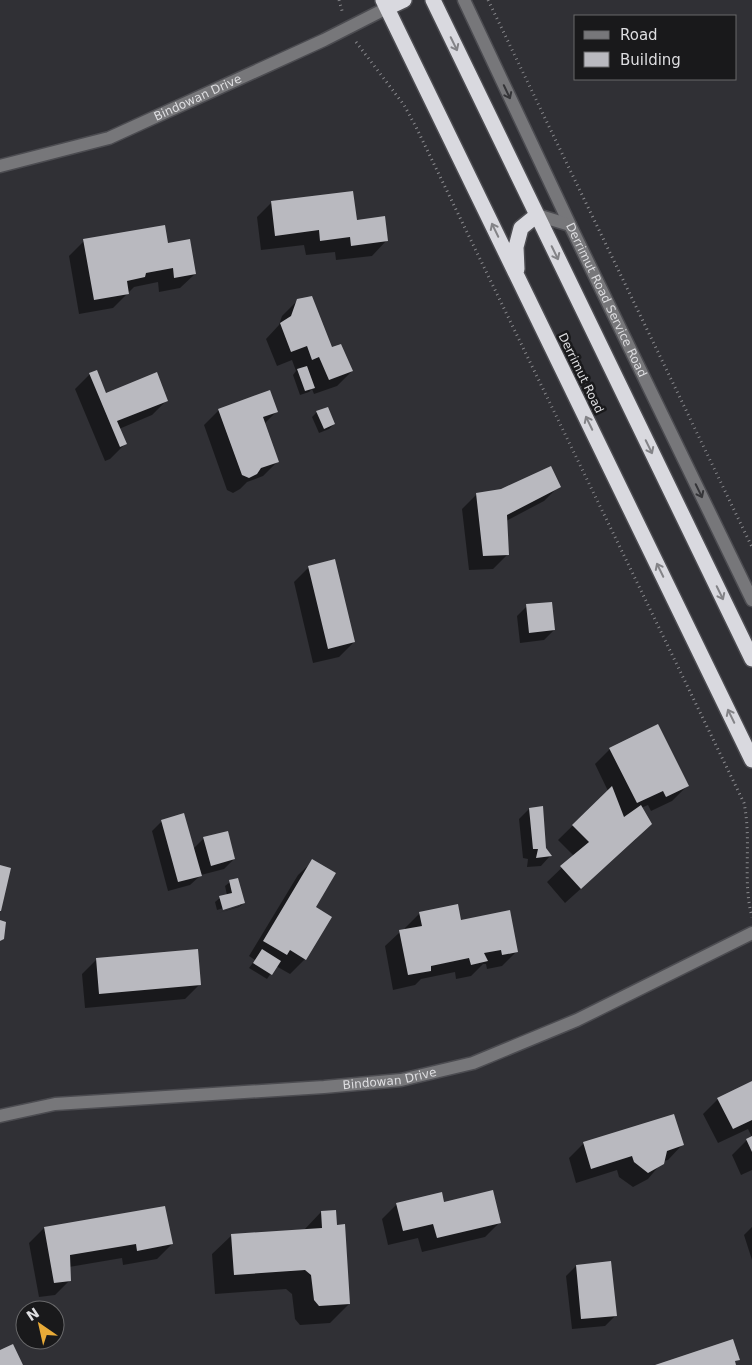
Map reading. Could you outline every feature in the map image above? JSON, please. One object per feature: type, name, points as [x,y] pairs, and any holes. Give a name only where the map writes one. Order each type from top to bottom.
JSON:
[{"type":"highway","points":[[385,4],[404,0]]},
{"type":"highway","points":[[432,0],[752,659]]},
{"type":"highway","name":"Derrimut Road","points":[[385,4],[752,760]]},
{"type":"highway","points":[[518,276],[516,247],[521,228],[537,215]]},
{"type":"street","name":"Derrimut Road Service Road","points":[[464,0],[570,225],[752,600]]},
{"type":"street","name":"Bindowan Drive","points":[[0,166],[109,138],[348,28],[385,4]]},
{"type":"street","points":[[537,215],[570,225]]},
{"type":"street","name":"Bindowan Drive","points":[[0,1116],[55,1104],[324,1087],[401,1080],[473,1063],[576,1020],[752,933]]},
{"type":"path","points":[[339,0],[348,28],[369,60],[404,105],[416,127],[744,803],[750,817],[751,844],[748,904],[752,918]]},
{"type":"path","points":[[488,0],[752,547]]},
{"type":"building","points":[[353,191],[357,220],[385,216],[388,241],[351,246],[350,237],[320,241],[319,230],[275,236],[271,201]]},
{"type":"building","points":[[165,225],[168,243],[190,239],[196,274],[174,278],[173,268],[146,273],[145,277],[127,281],[129,294],[94,300],[83,239]]},
{"type":"building","points":[[312,296],[332,347],[341,344],[353,371],[329,380],[319,357],[312,360],[307,346],[291,352],[280,323],[291,316],[297,299]]},
{"type":"building","points":[[307,366],[315,388],[305,391],[297,369]]},
{"type":"building","points":[[97,370],[106,393],[157,372],[168,401],[117,421],[127,444],[120,447],[89,373]]},
{"type":"building","points":[[270,390],[278,412],[263,417],[279,462],[261,468],[257,474],[249,478],[242,475],[218,409]]},
{"type":"building","points":[[328,407],[335,424],[324,429],[316,411]]},
{"type":"building","points":[[551,466],[561,487],[507,515],[509,555],[483,556],[476,493],[501,489]]},
{"type":"building","points":[[335,559],[355,642],[328,649],[308,566]]},
{"type":"building","points":[[552,602],[555,630],[529,633],[526,604]]},
{"type":"building","points":[[658,724],[689,786],[666,797],[663,791],[637,803],[609,748]]},
{"type":"building","points":[[612,786],[624,817],[641,805],[652,824],[581,889],[560,866],[589,842],[572,825]]},
{"type":"building","points":[[543,806],[546,848],[552,856],[536,858],[538,849],[533,849],[529,808]]},
{"type":"building","points":[[184,813],[202,876],[178,882],[161,820]]},
{"type":"building","points":[[228,831],[235,859],[211,866],[203,837]]},
{"type":"building","points":[[312,859],[336,873],[316,907],[332,917],[306,960],[290,950],[287,955],[263,941]]},
{"type":"building","points":[[0,865],[11,868],[1,911],[0,911]]},
{"type":"building","points":[[238,878],[245,903],[223,910],[219,896],[232,893],[229,880]]},
{"type":"building","points":[[458,904],[461,920],[510,910],[518,952],[502,955],[501,950],[484,953],[488,961],[471,965],[469,958],[431,966],[431,971],[408,975],[399,930],[422,926],[419,912]]},
{"type":"building","points":[[0,920],[6,922],[4,939],[0,941]]},
{"type":"building","points":[[198,949],[201,985],[99,994],[96,958]]},
{"type":"building","points":[[262,949],[281,961],[272,975],[253,963]]},
{"type":"building","points":[[752,1081],[752,1120],[733,1129],[717,1098]]},
{"type":"building","points":[[674,1114],[684,1145],[667,1151],[664,1164],[648,1173],[634,1162],[632,1156],[591,1169],[583,1142]]},
{"type":"building","points":[[752,1136],[752,1152],[746,1139]]},
{"type":"building","points":[[493,1190],[501,1223],[437,1238],[433,1224],[403,1231],[396,1203],[442,1192],[444,1202]]},
{"type":"building","points":[[165,1206],[173,1244],[137,1251],[136,1244],[70,1255],[71,1281],[54,1283],[44,1227]]},
{"type":"building","points":[[336,1210],[337,1225],[345,1224],[350,1304],[319,1306],[314,1300],[311,1275],[305,1270],[234,1275],[231,1234],[322,1228],[321,1211]]},
{"type":"building","points":[[611,1261],[617,1316],[581,1319],[576,1265]]},
{"type":"building","points":[[733,1339],[740,1360],[735,1361],[736,1365],[655,1365]]},
{"type":"building","points":[[13,1344],[23,1365],[0,1365],[0,1350]]}]
